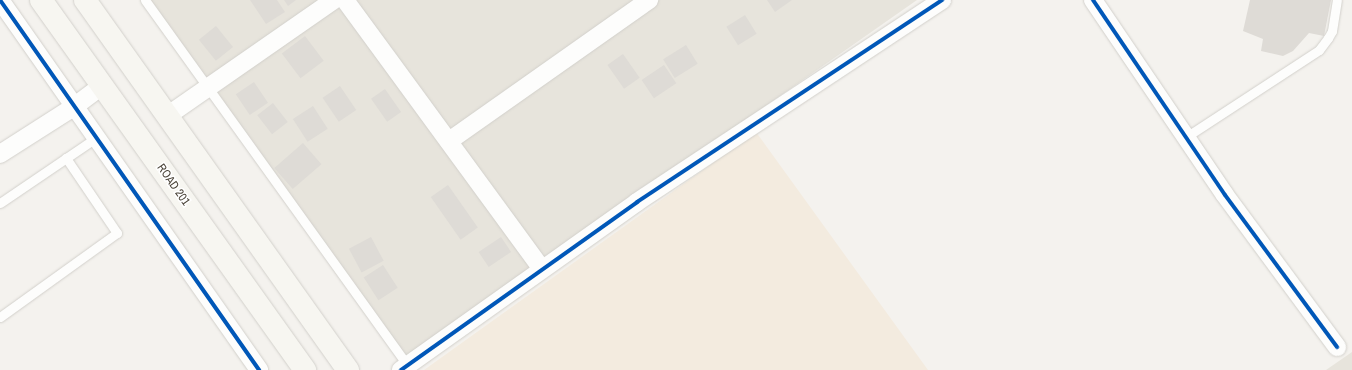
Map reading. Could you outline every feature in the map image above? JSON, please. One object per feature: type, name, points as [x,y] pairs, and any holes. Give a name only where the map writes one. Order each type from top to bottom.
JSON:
[{"type":"main road","name":"ROAD 201","points":[[41,0],[305,370]]},
{"type":"main road","points":[[85,0],[348,370]]},
{"type":"street","points":[[0,0],[259,370]]},
{"type":"street","points":[[167,116],[334,0]]},
{"type":"street","points":[[345,0],[542,269]]},
{"type":"street","points":[[448,141],[649,0]]},
{"type":"street","points":[[406,368],[637,202],[942,0]]},
{"type":"street","points":[[1092,0],[1225,195],[1337,347]]},
{"type":"street","points":[[0,154],[75,106],[102,86]]},
{"type":"lane","points":[[146,0],[406,368]]},
{"type":"lane","points":[[1186,137],[1319,50],[1332,31],[1337,0]]},
{"type":"lane","points":[[0,203],[97,137]]},
{"type":"lane","points":[[0,317],[117,233],[66,158]]},
{"type":"shaded area","points":[[147,0],[917,0],[405,358]]},
{"type":"shaded area","points":[[756,132],[928,370],[424,370]]},
{"type":"shaded area","points":[[1352,352],[1352,370],[1326,370]]},
{"type":"building","points":[[250,0],[277,0],[285,12],[266,24]]},
{"type":"building","points":[[284,0],[296,0],[288,6]]},
{"type":"building","points":[[767,0],[792,0],[775,12]]},
{"type":"building","points":[[1250,0],[1331,0],[1324,36],[1309,33],[1293,51],[1283,56],[1261,51],[1263,39],[1243,31]]},
{"type":"building","points":[[745,15],[757,34],[738,45],[726,27]]},
{"type":"building","points":[[216,26],[233,47],[216,61],[199,40]]},
{"type":"building","points":[[305,36],[324,61],[300,78],[282,53]]},
{"type":"building","points":[[686,45],[698,64],[675,78],[663,59]]},
{"type":"building","points":[[623,54],[640,78],[624,89],[607,65]]},
{"type":"building","points":[[664,65],[676,83],[654,98],[642,80]]},
{"type":"building","points":[[254,82],[268,103],[250,115],[236,94]]},
{"type":"building","points":[[340,86],[356,110],[339,122],[323,98]]},
{"type":"building","points":[[385,89],[401,112],[387,122],[371,99]]},
{"type":"building","points":[[273,103],[288,122],[272,134],[257,115]]},
{"type":"building","points":[[313,106],[328,129],[308,142],[293,119]]},
{"type":"building","points":[[303,143],[321,164],[293,189],[274,168]]},
{"type":"building","points":[[448,185],[478,228],[461,240],[431,197]]},
{"type":"building","points":[[371,237],[384,261],[362,273],[349,249]]},
{"type":"building","points":[[501,237],[511,252],[489,267],[479,252]]},
{"type":"building","points":[[383,265],[398,288],[378,300],[364,278]]},
{"type":"cycle path","points":[[0,0],[259,370]]},
{"type":"cycle path","points":[[401,370],[637,202],[942,0]]},
{"type":"cycle path","points":[[1093,0],[1225,195],[1337,347]]}]
